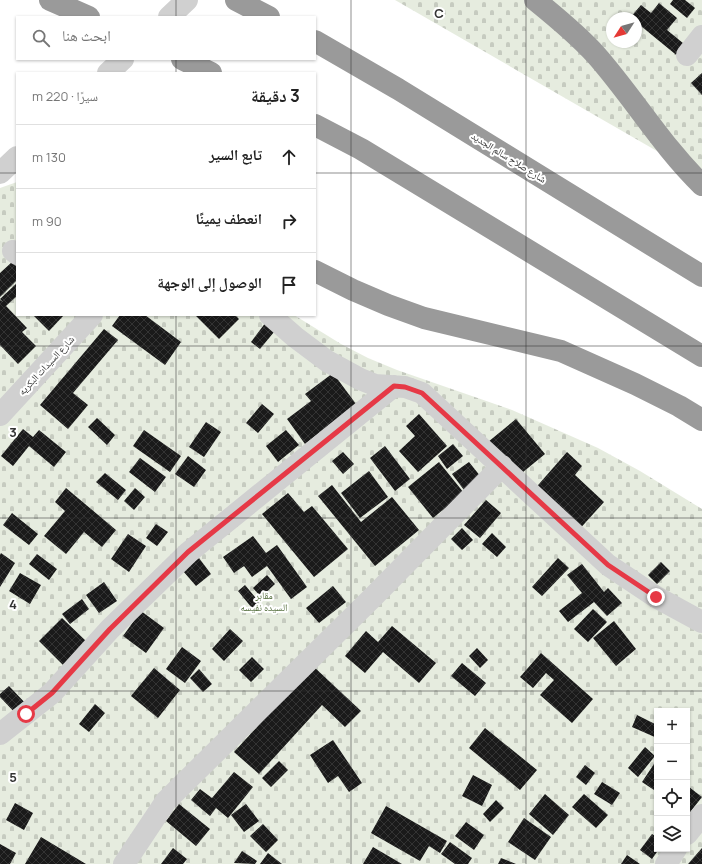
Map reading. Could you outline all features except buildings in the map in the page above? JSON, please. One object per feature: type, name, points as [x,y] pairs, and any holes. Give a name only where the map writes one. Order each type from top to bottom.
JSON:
[{"type":"highway","points":[[50,0],[87,16]]},
{"type":"highway","points":[[236,0],[267,16]]},
{"type":"highway","points":[[535,0],[595,54],[670,151],[702,185]]},
{"type":"highway","name":"شارع صلاح سالم الجديد","points":[[316,42],[398,89],[702,276]]},
{"type":"highway","points":[[184,60],[209,72]]},
{"type":"highway","points":[[316,126],[368,153],[702,356]]},
{"type":"highway","points":[[316,272],[353,290],[424,318],[561,351],[636,384],[679,406],[702,420]]},
{"type":"street","points":[[170,16],[187,0]]},
{"type":"street","points":[[687,55],[702,36]]},
{"type":"street","points":[[109,72],[122,60]]},
{"type":"street","points":[[0,173],[16,158]]},
{"type":"street","points":[[271,316],[294,337],[327,361],[360,380],[375,385],[405,387],[422,393],[608,565],[656,597],[702,622]]},
{"type":"street","name":"شارع السيدات البكريه","points":[[0,415],[85,317]]},
{"type":"street","points":[[0,734],[52,693],[110,629],[188,552],[394,386]]},
{"type":"street","points":[[124,864],[166,801],[372,598],[502,466]]},
{"type":"street","points":[[690,830],[702,815]]},
{"type":"street","points":[[666,864],[674,852]]},
{"type":"green space","points":[[395,0],[702,0],[702,177]]},
{"type":"green space","name":"مقابر السيده نفيسه","points":[[16,182],[16,316],[296,316],[341,344],[368,358],[397,370],[512,410],[598,448],[640,471],[702,509],[702,864],[0,864],[0,188]]},
{"type":"route","points":[[26,714],[52,693],[110,629],[188,552],[394,386],[405,387],[422,393],[608,565],[656,597]]}]
